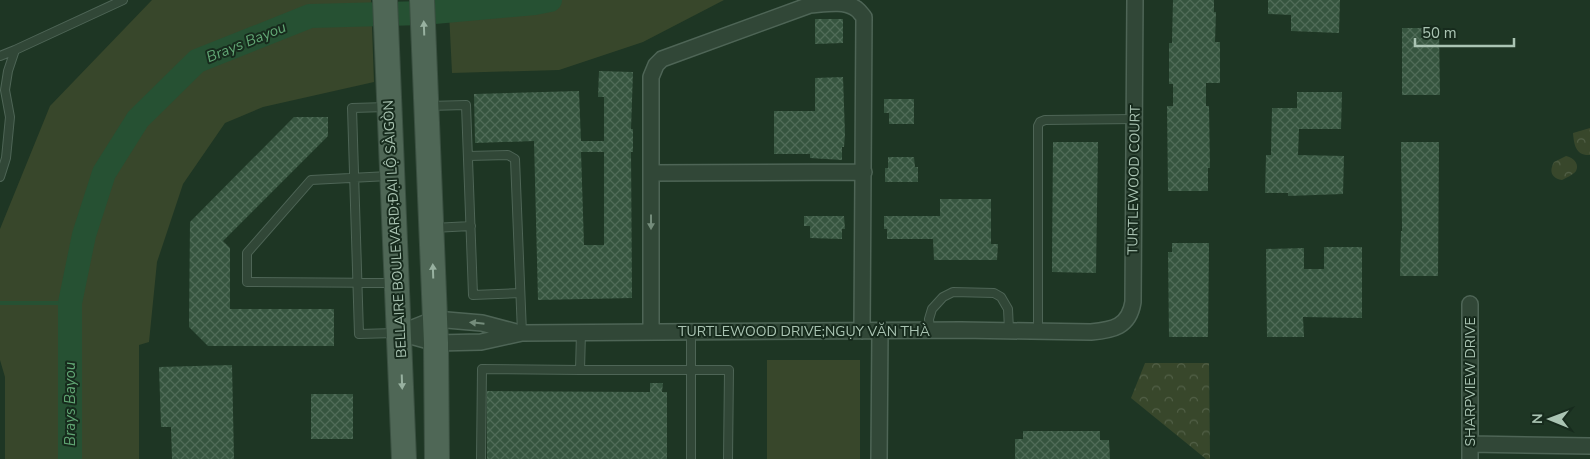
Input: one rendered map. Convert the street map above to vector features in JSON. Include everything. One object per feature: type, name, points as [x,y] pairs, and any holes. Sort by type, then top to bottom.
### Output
[{"type":"main road","name":"BELLAIRE BOULEVARD;ĐẠI LỘ SÀIGÒN","points":[[385,0],[404,459]]},
{"type":"main road","points":[[422,0],[436,343],[437,459]]},
{"type":"main road","points":[[390,106],[427,106]]},
{"type":"street","name":"TURTLEWOOD COURT","points":[[1091,332],[1107,331],[1118,327],[1126,321],[1132,310],[1135,0]]},
{"type":"street","points":[[651,332],[651,77],[656,65],[662,59],[810,5],[836,4],[856,8],[864,17],[862,331]]},
{"type":"street","points":[[651,173],[864,172]]},
{"type":"street","name":"SHARPVIEW DRIVE","points":[[1470,304],[1470,452]]},
{"type":"street","name":"TURTLEWOOD DRIVE;NGỤY VĂN THÀ","points":[[400,333],[435,320],[482,323],[519,333]]},
{"type":"street","name":"TURTLEWOOD DRIVE;NGỤY VĂN THÀ","points":[[400,333],[436,343],[481,342],[519,333],[930,330],[1091,332]]},
{"type":"street","points":[[879,459],[880,331]]},
{"type":"street","points":[[1470,452],[1590,446]]},
{"type":"lane","points":[[0,56],[123,0]]},
{"type":"lane","points":[[0,177],[6,158],[10,117],[5,90],[8,71],[15,50]]},
{"type":"lane","points":[[427,106],[466,105],[473,295],[520,293]]},
{"type":"lane","points":[[390,106],[352,108],[359,334],[400,333]]},
{"type":"lane","points":[[1038,331],[1038,126],[1040,122],[1045,120],[1135,118]]},
{"type":"lane","points":[[468,156],[508,155],[515,159],[520,293],[519,333]]},
{"type":"lane","points":[[393,176],[311,180],[247,253],[247,282],[398,283]]},
{"type":"lane","points":[[432,228],[471,226]]},
{"type":"lane","points":[[930,330],[929,319],[932,309],[943,297],[953,292],[994,293],[1001,297],[1008,309],[1009,330]]},
{"type":"lane","points":[[580,332],[580,370]]},
{"type":"lane","points":[[691,332],[692,459]]},
{"type":"lane","points":[[481,459],[482,369],[729,370],[728,459]]},
{"type":"green space","points":[[152,0],[371,0],[374,82],[263,107],[225,123],[183,184],[157,262],[149,342],[139,345],[139,459],[5,459],[5,377],[0,360],[0,229],[50,106]]},
{"type":"green space","points":[[555,0],[724,0],[643,42],[559,70],[452,73],[449,12],[480,13]]},
{"type":"green space","points":[[1590,128],[1590,155],[1585,155],[1577,149],[1573,133]]},
{"type":"green space","points":[[1566,156],[1575,161],[1577,165],[1576,171],[1562,180],[1555,178],[1552,174],[1554,162]]},
{"type":"green space","points":[[767,360],[860,360],[860,459],[767,459]]},
{"type":"green space","points":[[1145,363],[1209,363],[1210,459],[1206,459],[1131,398]]},
{"type":"building","points":[[1173,0],[1214,0],[1214,12],[1216,12],[1215,42],[1220,42],[1220,83],[1206,83],[1206,106],[1209,106],[1210,168],[1208,168],[1208,191],[1168,191],[1167,106],[1173,106],[1173,84],[1169,84],[1169,43],[1172,43]]},
{"type":"building","points":[[1268,0],[1340,0],[1339,33],[1291,31],[1291,15],[1268,14]]},
{"type":"building","points":[[815,19],[843,19],[843,43],[815,44]]},
{"type":"building","points":[[1402,28],[1439,28],[1440,95],[1402,95]]},
{"type":"building","points":[[599,71],[633,72],[631,129],[633,129],[633,152],[631,152],[632,298],[538,300],[534,141],[475,143],[474,94],[579,91],[581,141],[604,141],[604,97],[598,97]],"holes":[[[581,152],[604,152],[604,245],[584,245]]]},
{"type":"building","points":[[843,77],[845,134],[842,160],[810,158],[810,154],[774,154],[774,111],[815,111],[815,78]]},
{"type":"building","points":[[1297,92],[1342,92],[1341,129],[1299,129],[1298,155],[1344,156],[1343,194],[1288,196],[1288,193],[1265,193],[1266,155],[1271,155],[1272,108],[1297,108]]},
{"type":"building","points":[[884,99],[914,99],[914,124],[889,124],[889,113],[884,113]]},
{"type":"building","points":[[294,117],[328,117],[328,136],[223,241],[230,248],[230,309],[334,309],[334,346],[208,346],[189,327],[190,222]]},
{"type":"building","points":[[1053,142],[1098,142],[1096,273],[1052,272]]},
{"type":"building","points":[[1401,142],[1439,142],[1438,276],[1400,276],[1402,231]]},
{"type":"building","points":[[888,157],[914,157],[915,167],[918,167],[918,182],[885,182],[885,168],[888,168]]},
{"type":"building","points":[[940,199],[991,199],[991,244],[998,244],[997,260],[934,260],[933,239],[887,239],[887,229],[884,229],[884,216],[940,216]]},
{"type":"building","points":[[804,216],[844,216],[845,229],[842,229],[842,239],[810,238],[810,226],[804,226]]},
{"type":"building","points":[[1172,243],[1209,243],[1208,337],[1169,337],[1168,252],[1172,252]]},
{"type":"building","points":[[1324,247],[1362,247],[1362,318],[1303,317],[1304,337],[1267,337],[1266,249],[1304,248],[1304,269],[1324,269]]},
{"type":"building","points":[[232,365],[234,459],[172,459],[171,427],[161,427],[159,367]]},
{"type":"building","points":[[650,383],[663,383],[662,392],[667,392],[667,459],[487,459],[487,391],[650,392]]},
{"type":"building","points":[[311,394],[353,394],[353,439],[311,439]]},
{"type":"building","points":[[1023,431],[1100,431],[1100,440],[1109,440],[1110,459],[1015,459],[1015,439],[1023,439]]},
{"type":"waterway","name":"Brays Bayou","points":[[70,459],[70,303],[84,235],[104,173],[138,119],[197,61],[310,16],[423,13],[550,0]]},
{"type":"waterway","points":[[0,303],[70,303]]}]
